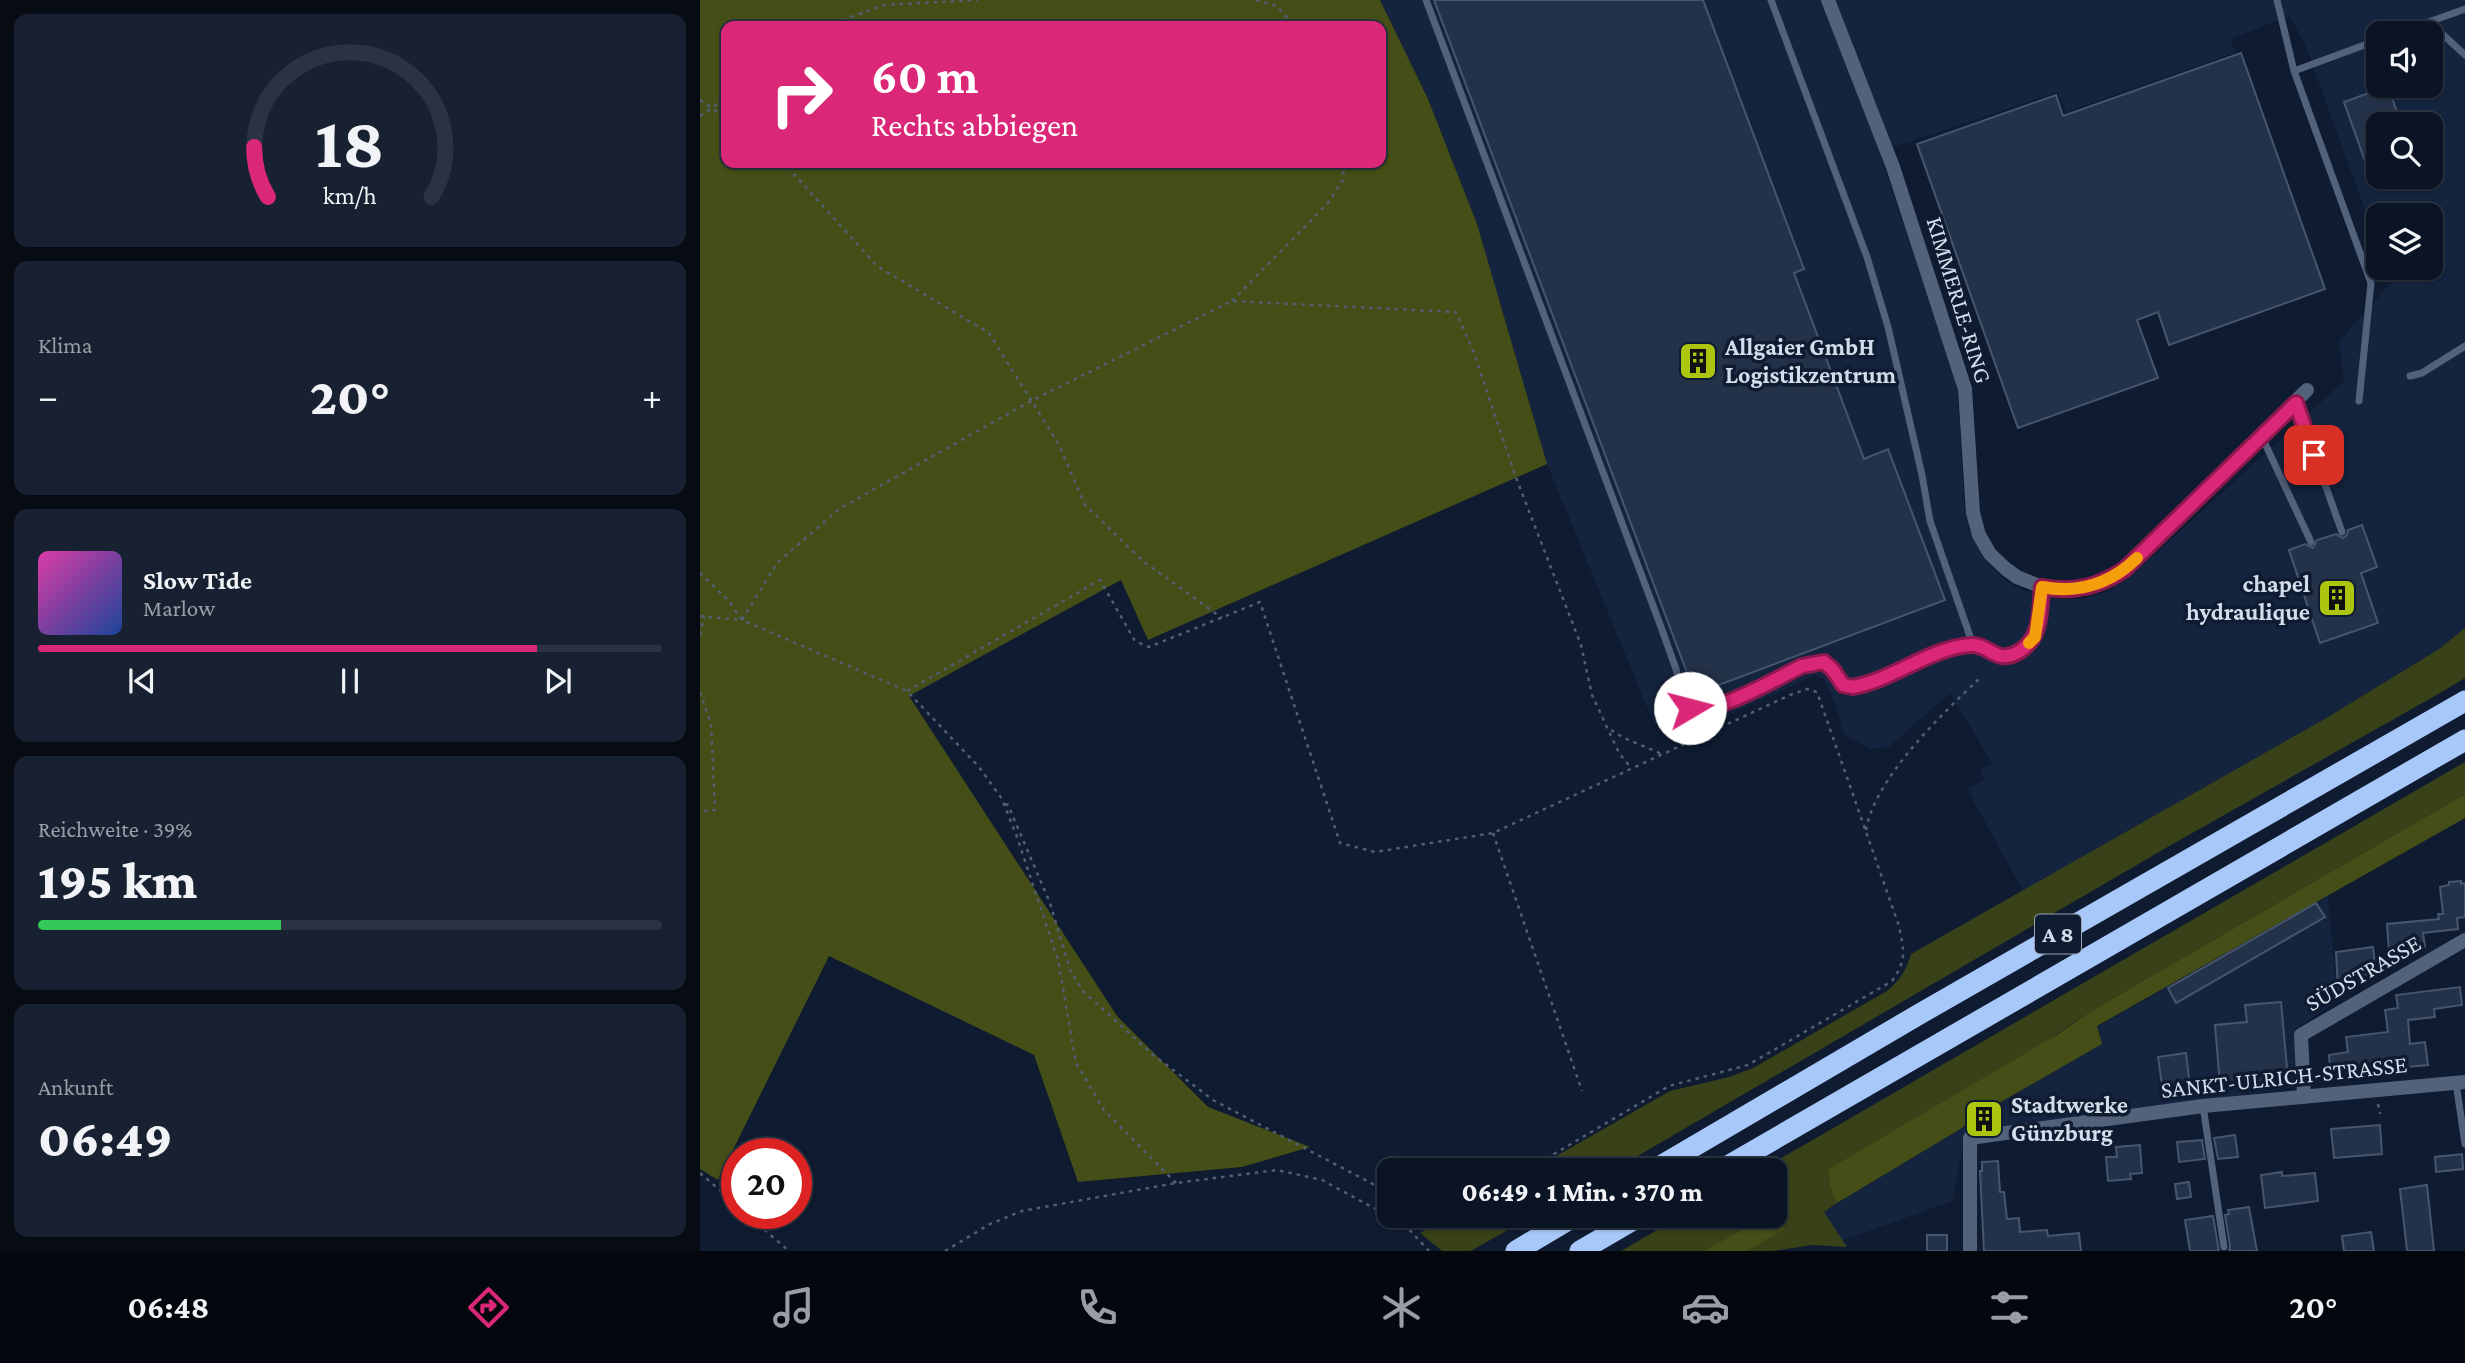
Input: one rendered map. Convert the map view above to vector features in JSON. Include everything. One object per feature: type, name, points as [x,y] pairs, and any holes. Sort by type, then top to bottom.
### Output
[{"type":"highway","name":"A 8","points":[[1674,1158],[2465,701]]},
{"type":"highway","name":"A 8","points":[[1742,1158],[2465,740]]},
{"type":"highway","points":[[1516,1251],[1555,1228]]},
{"type":"highway","points":[[1580,1251],[1619,1228]]},
{"type":"street","name":"KIMMERLE-RING","points":[[1828,0],[1894,167],[1965,389],[1975,524],[1984,545],[1998,562],[2017,577],[2055,590],[2081,589],[2115,576],[2262,437],[2307,390]]},
{"type":"street","name":"SÜDSTRASSE","points":[[2304,1097],[2301,1035],[2465,940]]},
{"type":"street","name":"SANKT-ULRICH-STRASSE","points":[[1970,1251],[1970,1138],[2203,1105],[2461,1083]]},
{"type":"lane","points":[[1426,0],[1661,627],[1676,669],[1682,698],[1690,708],[1700,711],[1716,707],[1802,666],[1824,662],[1843,685],[1853,687],[1948,650],[1973,645],[2002,657],[2022,650],[2035,637],[2042,587]]},
{"type":"lane","points":[[1771,0],[1867,257],[1888,327],[1930,521],[1973,645]]},
{"type":"lane","points":[[2277,0],[2294,71],[2371,283],[2359,401]]},
{"type":"lane","points":[[2431,21],[2465,9]]},
{"type":"lane","points":[[2443,35],[2465,55]]},
{"type":"lane","points":[[2294,71],[2366,44]]},
{"type":"lane","points":[[2410,376],[2423,373],[2465,346]]},
{"type":"lane","points":[[2296,403],[2342,532]]},
{"type":"lane","points":[[2262,437],[2311,542]]},
{"type":"lane","points":[[2461,1083],[2465,1144]]},
{"type":"lane","points":[[2203,1105],[2224,1247]]},
{"type":"path","points":[[841,21],[884,5],[978,0]]},
{"type":"path","points":[[1256,0],[1277,6],[1290,21]]},
{"type":"path","points":[[700,116],[714,107],[721,96]]},
{"type":"path","points":[[700,100],[721,113]]},
{"type":"path","points":[[785,168],[877,266],[989,333],[1058,443],[1085,505],[1144,562],[1222,618]]},
{"type":"path","points":[[742,620],[777,563],[839,509],[1031,401],[1232,302],[1328,203],[1343,180],[1344,168]]},
{"type":"path","points":[[1232,302],[1456,312],[1474,353],[1515,475],[1581,645],[1592,695],[1619,753],[1631,768]]},
{"type":"path","points":[[700,573],[729,601],[742,620]]},
{"type":"path","points":[[907,691],[1100,580],[1135,641],[1149,647],[1261,602],[1340,843],[1376,852],[1493,833],[1790,695],[1807,689],[1817,692],[1899,926],[1904,954],[1901,968],[1892,981],[1748,1065],[1669,1086],[1547,1158]]},
{"type":"path","points":[[700,635],[702,616],[742,620],[907,691],[979,767],[1004,804],[1058,960],[1076,1063],[1104,1110],[1176,1183]]},
{"type":"path","points":[[1865,833],[1875,800],[1924,733],[1979,679]]},
{"type":"path","points":[[700,692],[711,724],[715,810],[700,810]]},
{"type":"path","points":[[1609,729],[1662,754]]},
{"type":"path","points":[[1004,804],[1008,805],[1050,903],[1070,970],[1083,991],[1152,1054],[1213,1100],[1377,1186]]},
{"type":"path","points":[[1493,833],[1582,1091]]},
{"type":"path","points":[[945,1251],[990,1224],[1022,1211],[1176,1183],[1277,1170],[1322,1180],[1377,1210]]},
{"type":"path","points":[[700,1173],[721,1191]]},
{"type":"path","points":[[1408,1228],[1429,1251]]},
{"type":"path","points":[[764,1229],[789,1251]]},
{"type":"shaded area","points":[[1380,0],[2465,0],[2465,628],[2439,649],[2328,717],[2023,891],[1967,789],[1985,779],[1980,770],[1992,763],[1950,693],[1889,747],[1871,749],[1845,735],[1824,679],[1815,675],[1699,729],[1682,731],[1654,724],[1547,464],[1477,224],[1428,99]],"holes":[[[2290,16],[2306,47],[2366,213],[2366,203],[2443,203],[2443,280],[2390,280],[2391,283],[2339,341],[2344,381],[2130,577],[2106,592],[2081,599],[2045,598],[2020,589],[1986,562],[1968,528],[1957,383],[1879,152],[2058,92],[2066,112],[2235,53],[2231,39]]]},
{"type":"shaded area","points":[[2328,896],[2338,1001],[2294,1030],[2298,1087],[1965,1133],[1953,1201],[1841,1241],[1823,1212],[1962,1128],[1973,1118],[2102,1044],[2097,1027]]},
{"type":"green space","points":[[700,0],[1380,0],[1428,99],[1477,224],[1547,464],[1148,640],[1121,580],[909,696],[1117,1016],[1208,1107],[1310,1147],[1242,1167],[1078,1182],[1034,1055],[829,956],[739,1138],[721,1138],[721,1174],[718,1180],[700,1169]]},
{"type":"green space","points":[[2465,628],[2465,678],[2171,845],[1634,1158],[1553,1158],[1670,1091],[1729,1077],[1753,1068],[1887,991],[1902,975],[1911,954],[2328,717],[2439,649]]},
{"type":"green space","points":[[2465,762],[2465,794],[2091,1011],[1830,1188],[1837,1203],[1824,1212],[1847,1247],[1812,1245],[1774,1251],[1621,1251],[1660,1228],[1787,1228],[1787,1158],[1781,1158]]},
{"type":"green space","points":[[2465,794],[2465,818],[2097,1026],[2102,1044],[1973,1118],[1962,1128],[1837,1203],[1830,1188],[1829,1169],[2058,1034],[2091,1011]]},
{"type":"green space","points":[[1429,1228],[1511,1228],[1471,1251],[1442,1251],[1420,1233]]},
{"type":"green space","points":[[1745,1228],[1785,1229],[1747,1251],[1704,1251]]},
{"type":"building","name":"Allgaier GmbH Logistikzentrum","points":[[1434,0],[1703,0],[1804,269],[1794,273],[1864,459],[1888,449],[1945,600],[1695,694]]},
{"type":"building","points":[[2241,53],[2325,289],[2169,345],[2158,312],[2137,320],[2158,378],[2018,428],[1917,144],[2056,95],[2063,116]]},
{"type":"building","points":[[2366,94],[2366,98],[2392,98],[2397,112],[2366,112],[2366,164],[2344,102]]},
{"type":"building","name":"chapel hydraulique","points":[[2362,525],[2377,567],[2361,573],[2378,623],[2320,643],[2289,550],[2305,544],[2313,548],[2317,540],[2336,534],[2343,538],[2348,530]]},
{"type":"building","points":[[2461,881],[2461,884],[2465,883],[2465,917],[2457,918],[2458,929],[2423,933],[2425,947],[2389,951],[2387,924],[2439,919],[2438,914],[2443,914],[2440,887],[2449,885],[2449,882]]},
{"type":"building","points":[[2316,903],[2325,917],[2176,1003],[2168,988]]},
{"type":"building","points":[[2373,947],[2376,974],[2353,976],[2354,987],[2338,989],[2336,952]]},
{"type":"building","points":[[2460,987],[2462,1005],[2434,1009],[2435,1017],[2408,1020],[2410,1044],[2425,1042],[2428,1065],[2350,1072],[2350,1067],[2330,1069],[2329,1055],[2348,1052],[2346,1037],[2388,1032],[2385,1010],[2398,1008],[2396,995]]},
{"type":"building","points":[[2281,1002],[2288,1079],[2220,1085],[2215,1025],[2247,1022],[2245,1005]]},
{"type":"building","points":[[2186,1053],[2190,1087],[2163,1091],[2158,1057]]},
{"type":"building","points":[[2380,1125],[2382,1154],[2334,1158],[2331,1129]]},
{"type":"building","points":[[2235,1135],[2238,1157],[2218,1159],[2214,1138]]},
{"type":"building","points":[[2202,1140],[2205,1159],[2179,1162],[2177,1142]]},
{"type":"building","points":[[2140,1145],[2142,1173],[2130,1174],[2131,1179],[2108,1181],[2106,1157],[2117,1157],[2116,1147]]},
{"type":"building","points":[[2462,1154],[2463,1169],[2436,1172],[2435,1157]]},
{"type":"building","points":[[1998,1161],[2000,1192],[2004,1192],[2007,1219],[2019,1218],[2020,1232],[2047,1230],[2048,1236],[2079,1233],[2081,1251],[1984,1251],[1980,1171],[1982,1162]]},
{"type":"building","points":[[2282,1172],[2282,1176],[2315,1173],[2318,1201],[2265,1208],[2261,1175]]},
{"type":"building","points":[[2189,1182],[2191,1197],[2177,1199],[2175,1184]]},
{"type":"building","points":[[2427,1185],[2434,1251],[2407,1251],[2400,1189]]},
{"type":"building","points":[[2249,1207],[2257,1251],[2229,1251],[2225,1215],[2229,1214],[2228,1210]]},
{"type":"building","points":[[2213,1216],[2219,1251],[2190,1251],[2185,1220]]},
{"type":"building","points":[[2371,1232],[2374,1251],[2344,1251],[2342,1236]]},
{"type":"building","points":[[1927,1235],[1947,1235],[1947,1251],[1927,1251]]},
{"type":"slow traffic","points":[[2029,643],[2035,637],[2042,587],[2069,590],[2093,586],[2115,576],[2137,558]]},
{"type":"place","name":"Allgaier GmbH Logistikzentrum","points":[[1698,361]]},
{"type":"place","name":"chapel hydraulique","points":[[2337,598]]},
{"type":"place","name":"Stadtwerke Günzburg","points":[[1984,1119]]},
{"type":"route","points":[[1690,708],[1700,711],[1716,707],[1802,666],[1816,663],[1824,662],[1843,685],[1853,687],[1948,650],[1973,645],[2002,657],[2010,656],[2022,650],[2035,637],[2042,587],[2055,590],[2081,589],[2104,582],[2125,569],[2296,403],[2314,455]]}]
